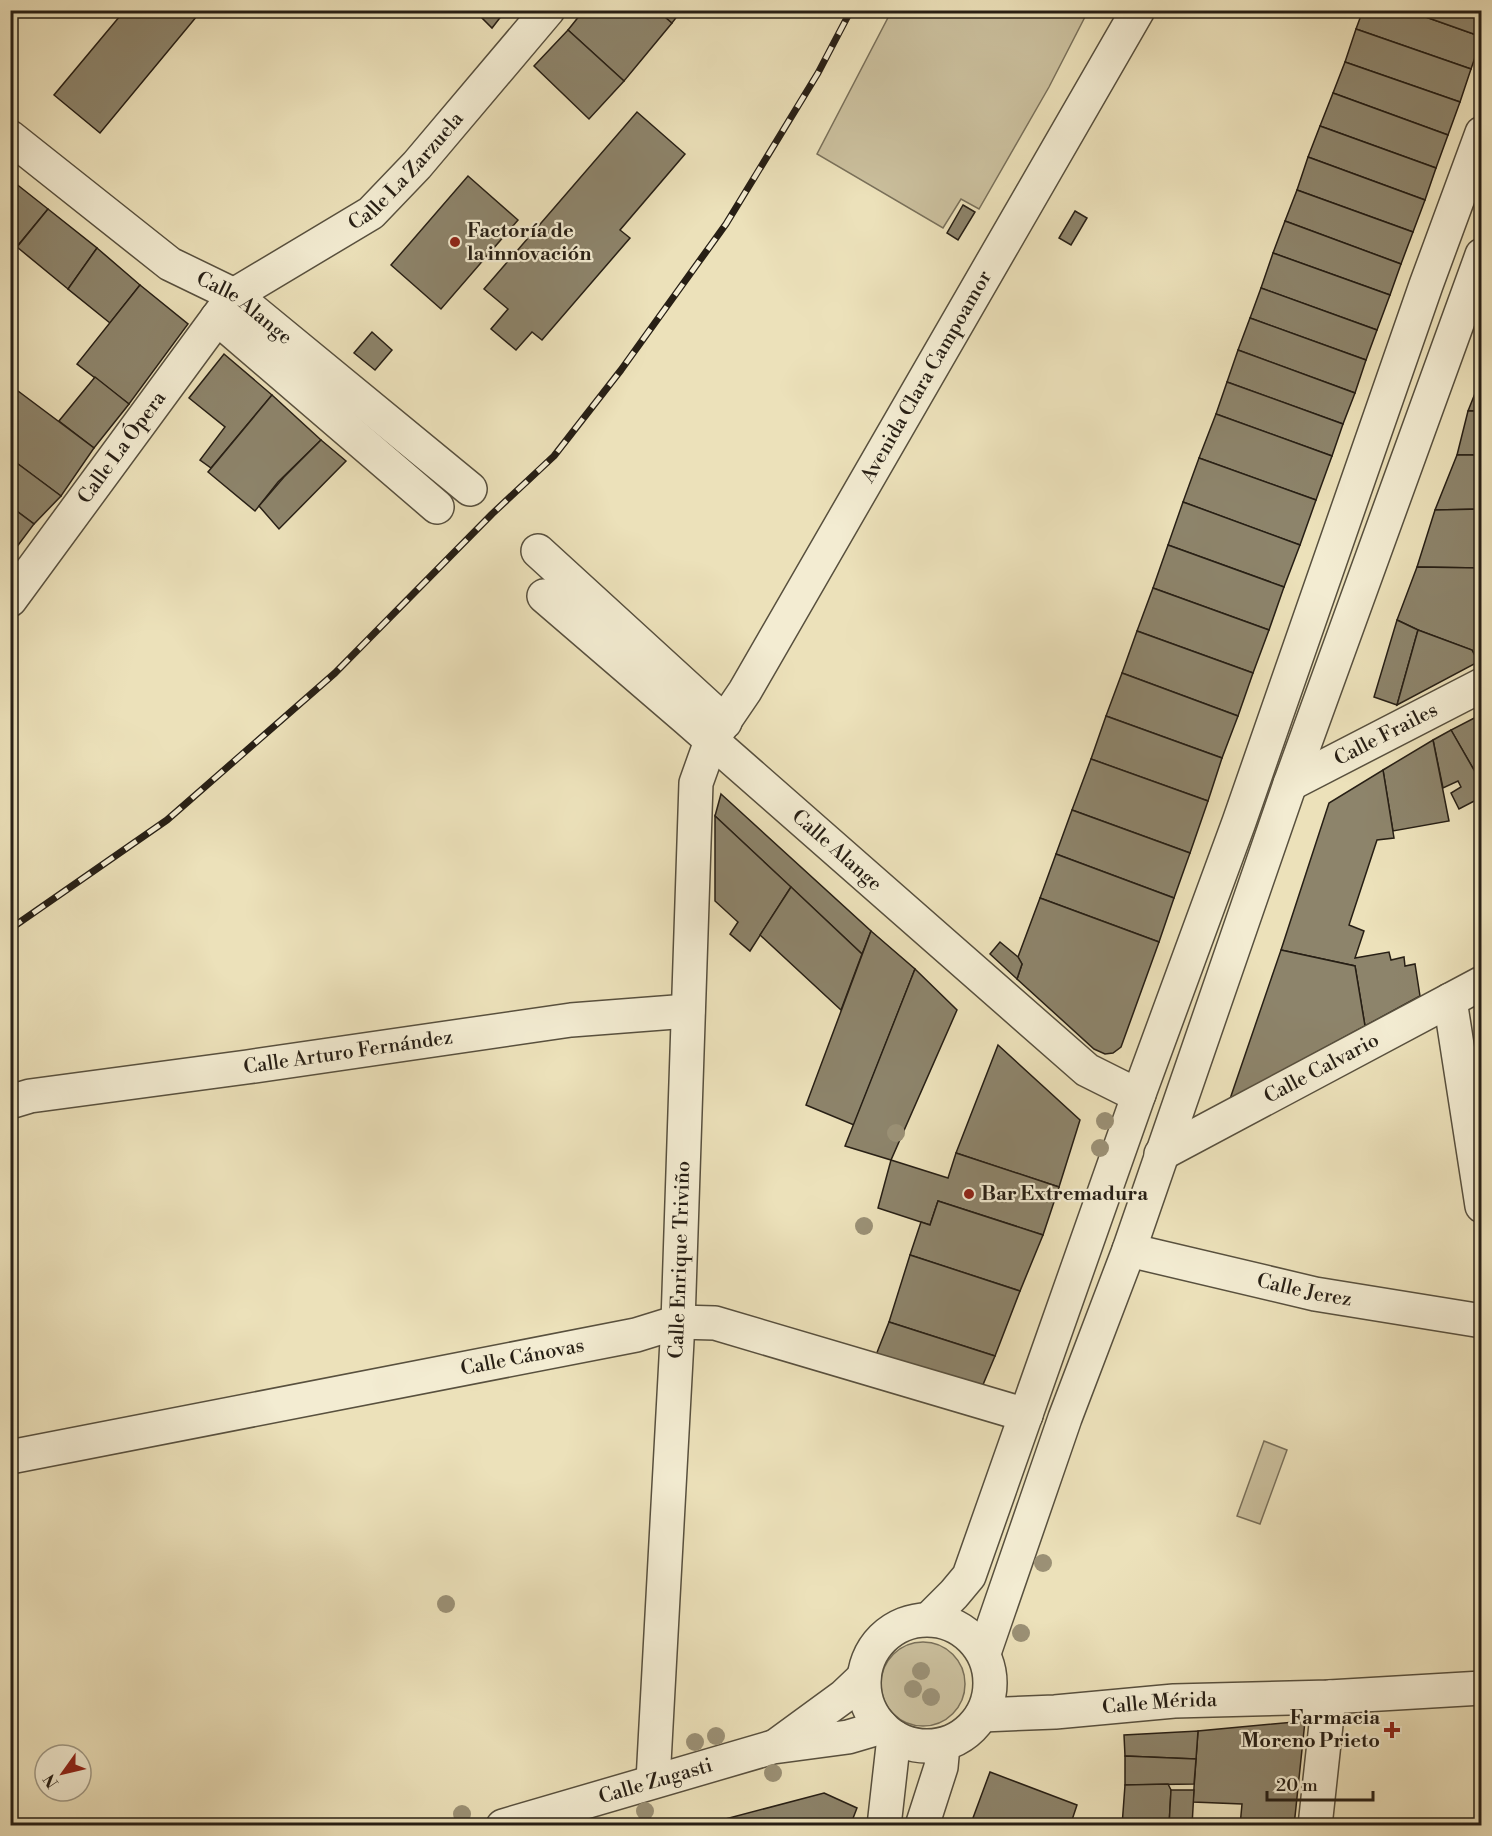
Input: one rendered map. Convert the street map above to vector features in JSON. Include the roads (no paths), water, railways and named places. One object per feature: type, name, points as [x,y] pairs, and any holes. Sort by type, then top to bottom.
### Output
[{"type":"street","name":"Calle La Zarzuela","points":[[225,306],[372,213],[417,165],[548,10]]},
{"type":"street","name":"Avenida Clara Campoamor","points":[[718,731],[745,691],[805,588],[1138,10]]},
{"type":"street","points":[[929,1618],[969,1576],[1139,1094],[1239,822],[1426,285],[1482,133]]},
{"type":"street","name":"Calle Alange","points":[[10,137],[170,264],[470,489]]},
{"type":"street","points":[[984,1653],[1065,1418],[1130,1250],[1161,1154],[1290,784],[1482,255]]},
{"type":"street","name":"Calle Alange","points":[[225,306],[436,507]]},
{"type":"street","name":"Calle La Ópera","points":[[10,600],[225,306]]},
{"type":"street","name":"Calle Alange","points":[[537,551],[718,731],[1087,1070],[1139,1094]]},
{"type":"street","name":"Calle Alange","points":[[544,596],[718,731]]},
{"type":"street","name":"Calle Frailes","points":[[1290,784],[1482,685]]},
{"type":"street","name":"Calle Enrique Triviño","points":[[654,1781],[678,1322],[696,783],[718,731]]},
{"type":"street","name":"Calle Calvario","points":[[1161,1154],[1482,983]]},
{"type":"street","points":[[1450,1000],[1482,1206]]},
{"type":"street","name":"Calle Arturo Fernández","points":[[10,1101],[30,1096],[571,1020],[688,1011]]},
{"type":"street","name":"Calle Jerez","points":[[1130,1250],[1315,1294],[1482,1321]]},
{"type":"street","name":"Calle Cánovas","points":[[10,1457],[636,1335],[678,1322],[715,1323],[1026,1415]]},
{"type":"street","points":[[929,1618],[951,1623],[970,1636],[984,1653],[991,1673],[990,1695],[982,1715],[972,1728],[958,1738],[943,1744],[926,1746],[910,1744],[888,1732],[871,1713],[865,1695],[864,1677],[869,1658],[878,1642],[892,1629],[910,1621],[929,1618]]},
{"type":"street","name":"Calle Zugasti","points":[[773,1747],[844,1696],[864,1677]]},
{"type":"street","name":"Calle Mérida","points":[[982,1715],[1055,1712],[1174,1701],[1329,1697],[1482,1688]]},
{"type":"street","points":[[1316,1826],[1329,1697]]},
{"type":"street","points":[[884,1826],[888,1732]]},
{"type":"street","name":"Calle Zugasti","points":[[503,1826],[773,1747],[888,1732]]},
{"type":"street","points":[[922,1826],[941,1767],[943,1744]]},
{"type":"railway","points":[[10,929],[167,820],[335,673],[492,514],[554,456],[621,370],[726,224],[818,73],[851,10]]},
{"type":"place","name":"Factoría de la innovación","points":[[455,242]]},
{"type":"place","name":"Bar Extremadura","points":[[969,1194]]},
{"type":"place","name":"Farmacia Moreno Prieto","points":[[1392,1730]]}]
